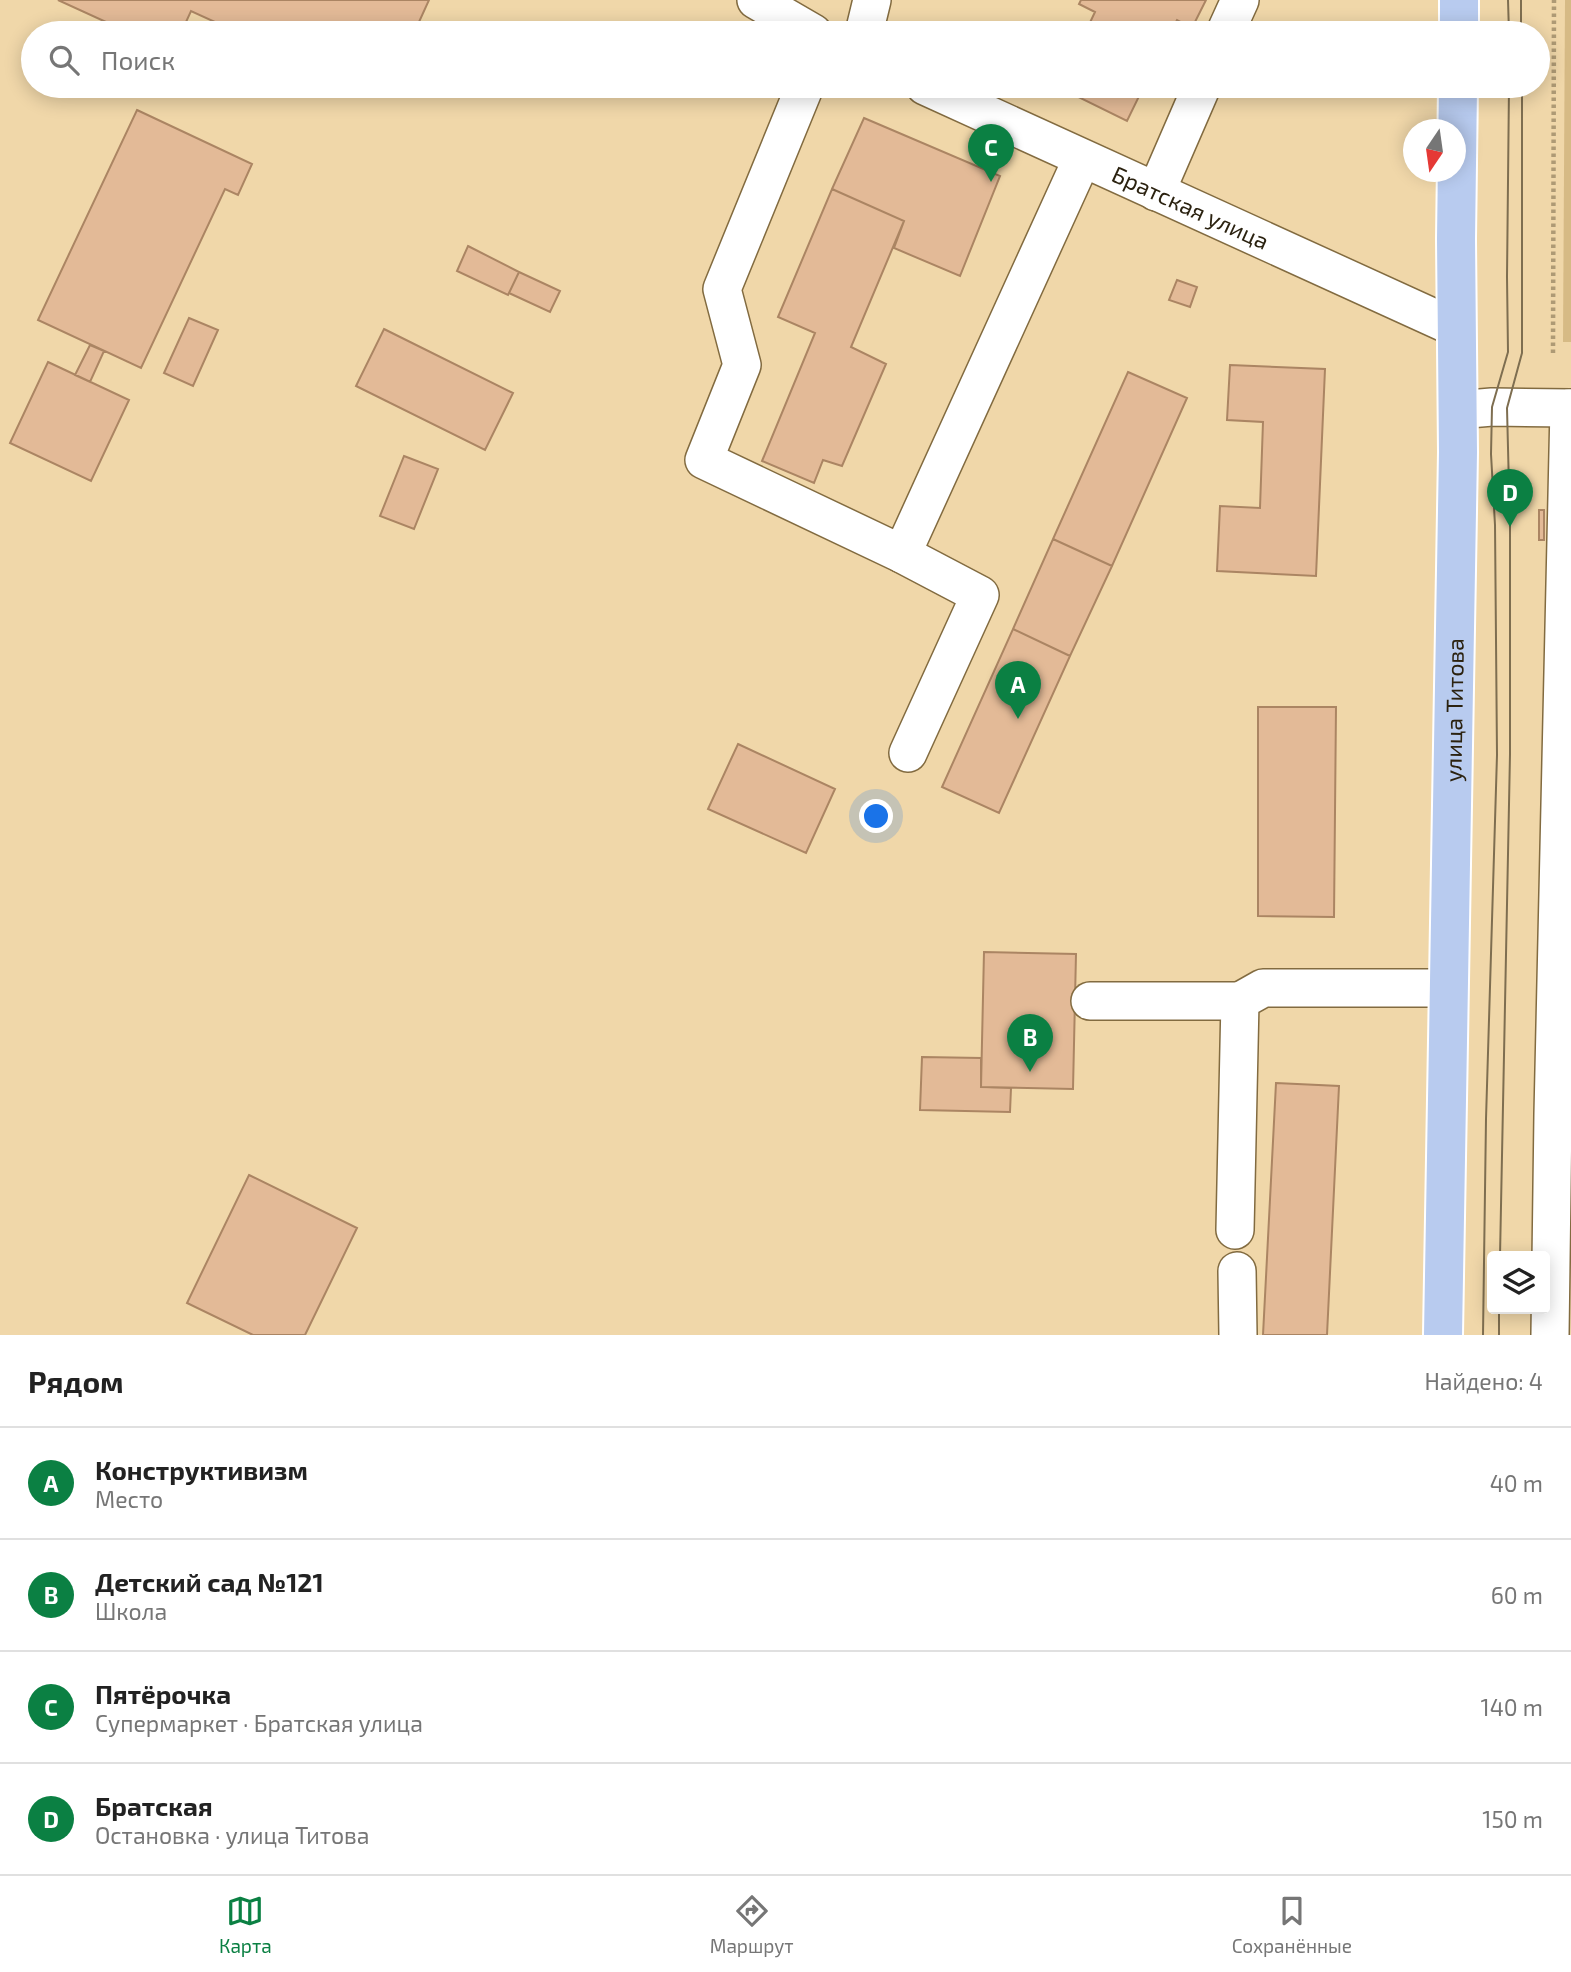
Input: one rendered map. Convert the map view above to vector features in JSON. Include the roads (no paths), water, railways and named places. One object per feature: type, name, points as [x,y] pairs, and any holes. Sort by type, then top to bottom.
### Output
[{"type":"main road","points":[[1459,0],[1459,21]]},
{"type":"main road","name":"улица Титова","points":[[1443,1335],[1458,452],[1458,98]]},
{"type":"street","points":[[867,21],[872,0]]},
{"type":"street","points":[[1231,21],[1240,0]]},
{"type":"street","points":[[763,4],[792,21]]},
{"type":"street","points":[[800,98],[722,289],[742,365],[704,460],[902,554],[981,595],[908,754]]},
{"type":"street","name":"Братская улица","points":[[951,98],[1456,328]]},
{"type":"street","points":[[1156,192],[1197,98]]},
{"type":"street","points":[[902,554],[1082,159]]},
{"type":"street","points":[[1457,410],[1492,407],[1570,408],[1550,1335]]},
{"type":"street","points":[[1090,1001],[1240,1001],[1263,988],[1449,988]]},
{"type":"street","points":[[1235,1230],[1240,1001]]},
{"type":"street","points":[[1237,1271],[1238,1335]]},
{"type":"tram line","points":[[1508,0],[1509,21]]},
{"type":"tram line","points":[[1521,0],[1521,21]]},
{"type":"tram line","points":[[1483,1335],[1486,1119],[1497,755],[1495,525],[1491,454],[1492,407],[1508,352],[1509,98]]},
{"type":"tram line","points":[[1500,1251],[1510,754],[1507,408],[1522,353],[1522,98]]},
{"type":"tram line","points":[[1499,1314],[1499,1335]]},
{"type":"place","name":"Пятёрочка","points":[[991,182]]},
{"type":"place","name":"Братская","points":[[1510,527]]},
{"type":"place","name":"Конструктивизм","points":[[1018,719]]},
{"type":"place","name":"Детский сад №121","points":[[1030,1072]]}]
